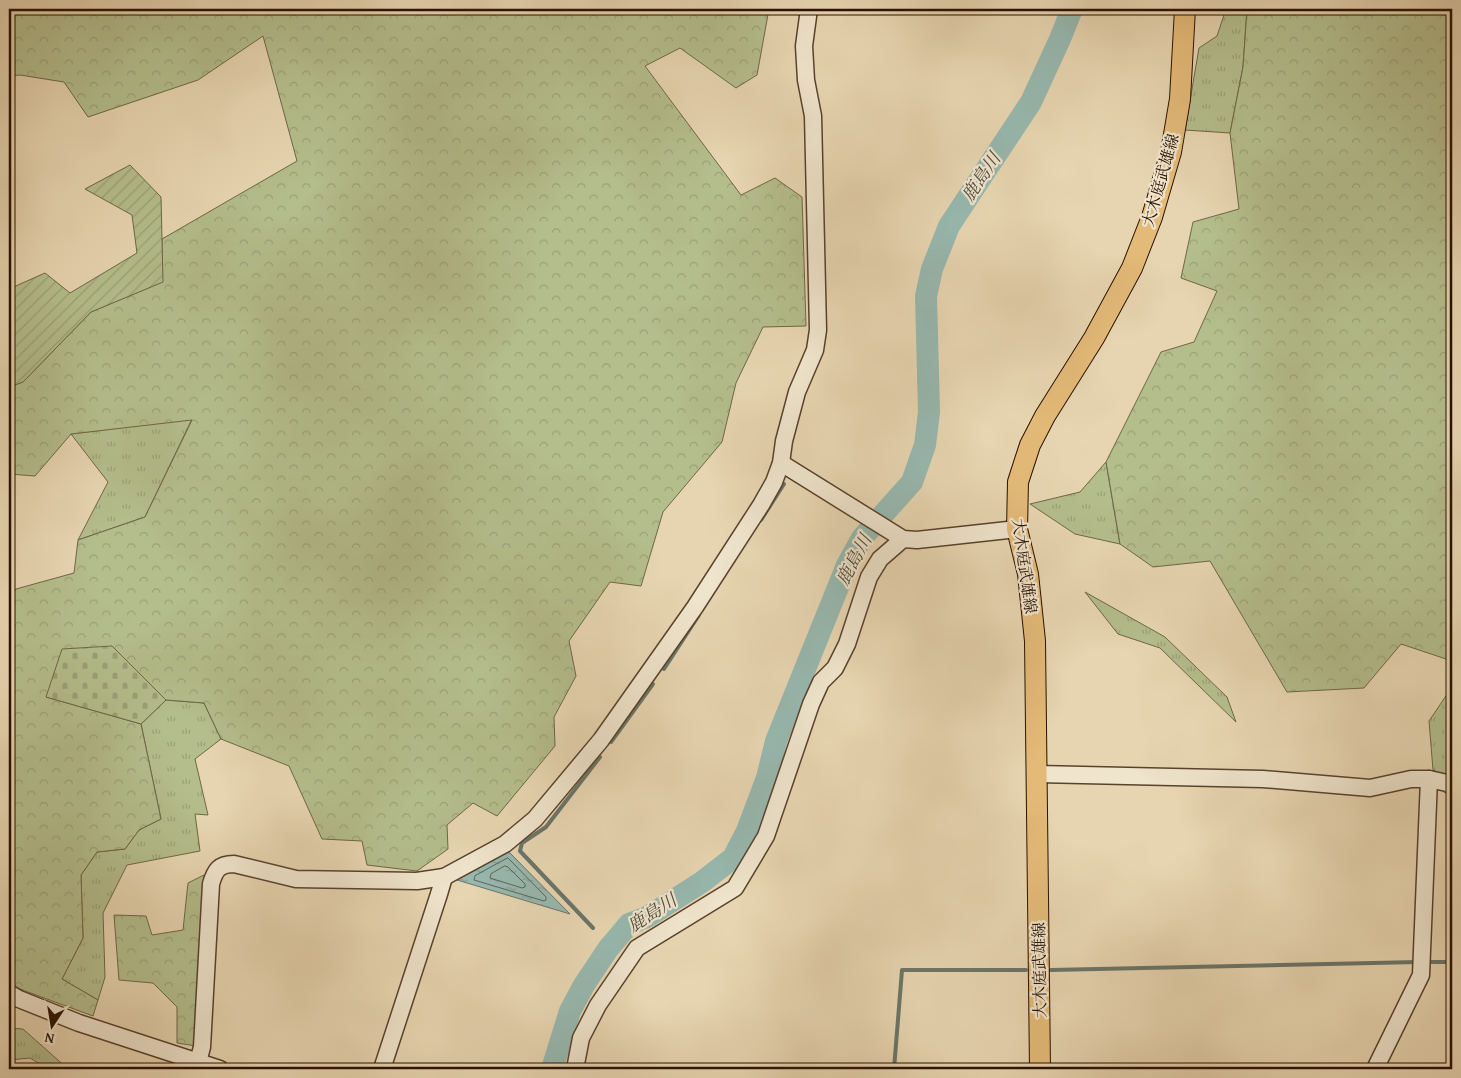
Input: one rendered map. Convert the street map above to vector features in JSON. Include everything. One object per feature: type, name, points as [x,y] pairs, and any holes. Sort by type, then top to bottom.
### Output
[{"type":"main road","name":"大木庭武雄線","points":[[1040,1069],[1035,641],[1028,574],[1017,529],[1018,482],[1030,444],[1045,416],[1094,338],[1127,277],[1152,217],[1171,152],[1180,99],[1185,9]]},
{"type":"street","points":[[198,1062],[202,1047],[211,884],[218,869],[225,864],[234,864],[296,879],[417,881],[444,877],[505,844],[535,819],[601,740],[695,607],[761,505],[774,482],[781,463],[784,441],[797,392],[814,350],[818,330],[813,116],[806,80],[804,46],[809,9]]},
{"type":"street","points":[[781,463],[900,538],[917,540],[1017,529]]},
{"type":"street","points":[[575,1069],[581,1038],[598,1005],[637,948],[735,888],[766,836],[811,704],[821,682],[835,668],[847,644],[869,577],[880,559],[900,538]]},
{"type":"street","points":[[1037,774],[1264,780],[1370,788],[1410,779],[1429,779],[1452,786]]},
{"type":"street","points":[[1375,1069],[1421,975],[1429,779]]},
{"type":"street","points":[[382,1069],[444,877]]},
{"type":"street","points":[[9,993],[19,999],[79,1023],[220,1069]]},
{"type":"green space","points":[[9,9],[769,9],[757,75],[736,88],[680,48],[645,66],[741,195],[775,178],[802,197],[806,326],[763,327],[736,383],[722,442],[663,512],[641,586],[610,582],[569,641],[576,676],[554,717],[555,746],[497,816],[473,803],[447,825],[448,849],[417,871],[367,865],[362,841],[322,839],[289,766],[221,739],[204,703],[166,700],[112,646],[46,697],[141,724],[161,819],[139,830],[125,849],[97,852],[81,875],[83,938],[62,979],[98,1000],[93,1016],[9,985],[9,600],[16,589],[74,573],[78,540],[145,517],[192,420],[71,434],[35,476],[9,474],[9,387],[23,382],[91,312],[162,282],[162,239],[297,161],[263,36],[198,80],[88,117],[64,82],[20,75],[9,76]]},
{"type":"green space","points":[[1226,9],[1247,9],[1243,67],[1230,133],[1185,130],[1199,48],[1217,36]]},
{"type":"green space","points":[[1247,9],[1452,9],[1452,661],[1401,644],[1364,688],[1287,692],[1210,561],[1153,567],[1120,544],[1106,462],[1161,352],[1194,342],[1217,291],[1181,278],[1193,222],[1239,209],[1230,133],[1243,67]]},
{"type":"green space","points":[[130,165],[161,197],[163,282],[91,312],[23,382],[9,387],[9,289],[45,273],[70,293],[137,253],[132,215],[85,189]]},
{"type":"green space","points":[[192,419],[145,517],[78,540],[108,482],[71,434]]},
{"type":"green space","points":[[1106,462],[1120,544],[1075,534],[1030,504],[1080,492]]},
{"type":"green space","points":[[1085,592],[1165,637],[1227,697],[1236,722],[1160,648],[1118,634]]},
{"type":"green space","points":[[112,646],[166,700],[141,724],[46,697],[62,649]]},
{"type":"green space","points":[[1452,687],[1452,778],[1433,770],[1429,721]]},
{"type":"green space","points":[[166,700],[204,703],[221,739],[195,759],[208,815],[195,814],[200,851],[127,865],[103,913],[105,977],[98,1000],[62,979],[83,938],[81,875],[97,852],[125,849],[139,830],[161,819],[141,724]]},
{"type":"green space","points":[[204,875],[196,1046],[177,1043],[177,1007],[153,983],[119,980],[114,915],[146,916],[152,935],[183,930],[188,883]]},
{"type":"green space","points":[[9,1028],[23,1029],[68,1069],[48,1069],[30,1058],[9,1060]]},
{"type":"water","points":[[509,852],[570,914],[457,880]]},
{"type":"waterway","name":"鹿島川","points":[[552,1069],[570,1011],[584,985],[608,949],[629,924],[647,917],[666,905],[702,882],[733,858],[747,831],[767,778],[776,741],[847,565],[862,538],[912,482],[925,445],[929,412],[926,296],[932,269],[949,226],[1031,102],[1072,9]]},
{"type":"waterway","points":[[761,520],[784,484]]},
{"type":"waterway","points":[[664,669],[699,615]]},
{"type":"waterway","points":[[611,742],[653,684]]},
{"type":"waterway","points":[[593,928],[520,851],[522,843],[546,827],[600,757]]},
{"type":"waterway","points":[[603,941],[608,949]]},
{"type":"waterway","points":[[1051,970],[1418,962]]},
{"type":"waterway","points":[[1425,962],[1452,962]]},
{"type":"waterway","points":[[894,1069],[902,970],[1026,970]]}]
